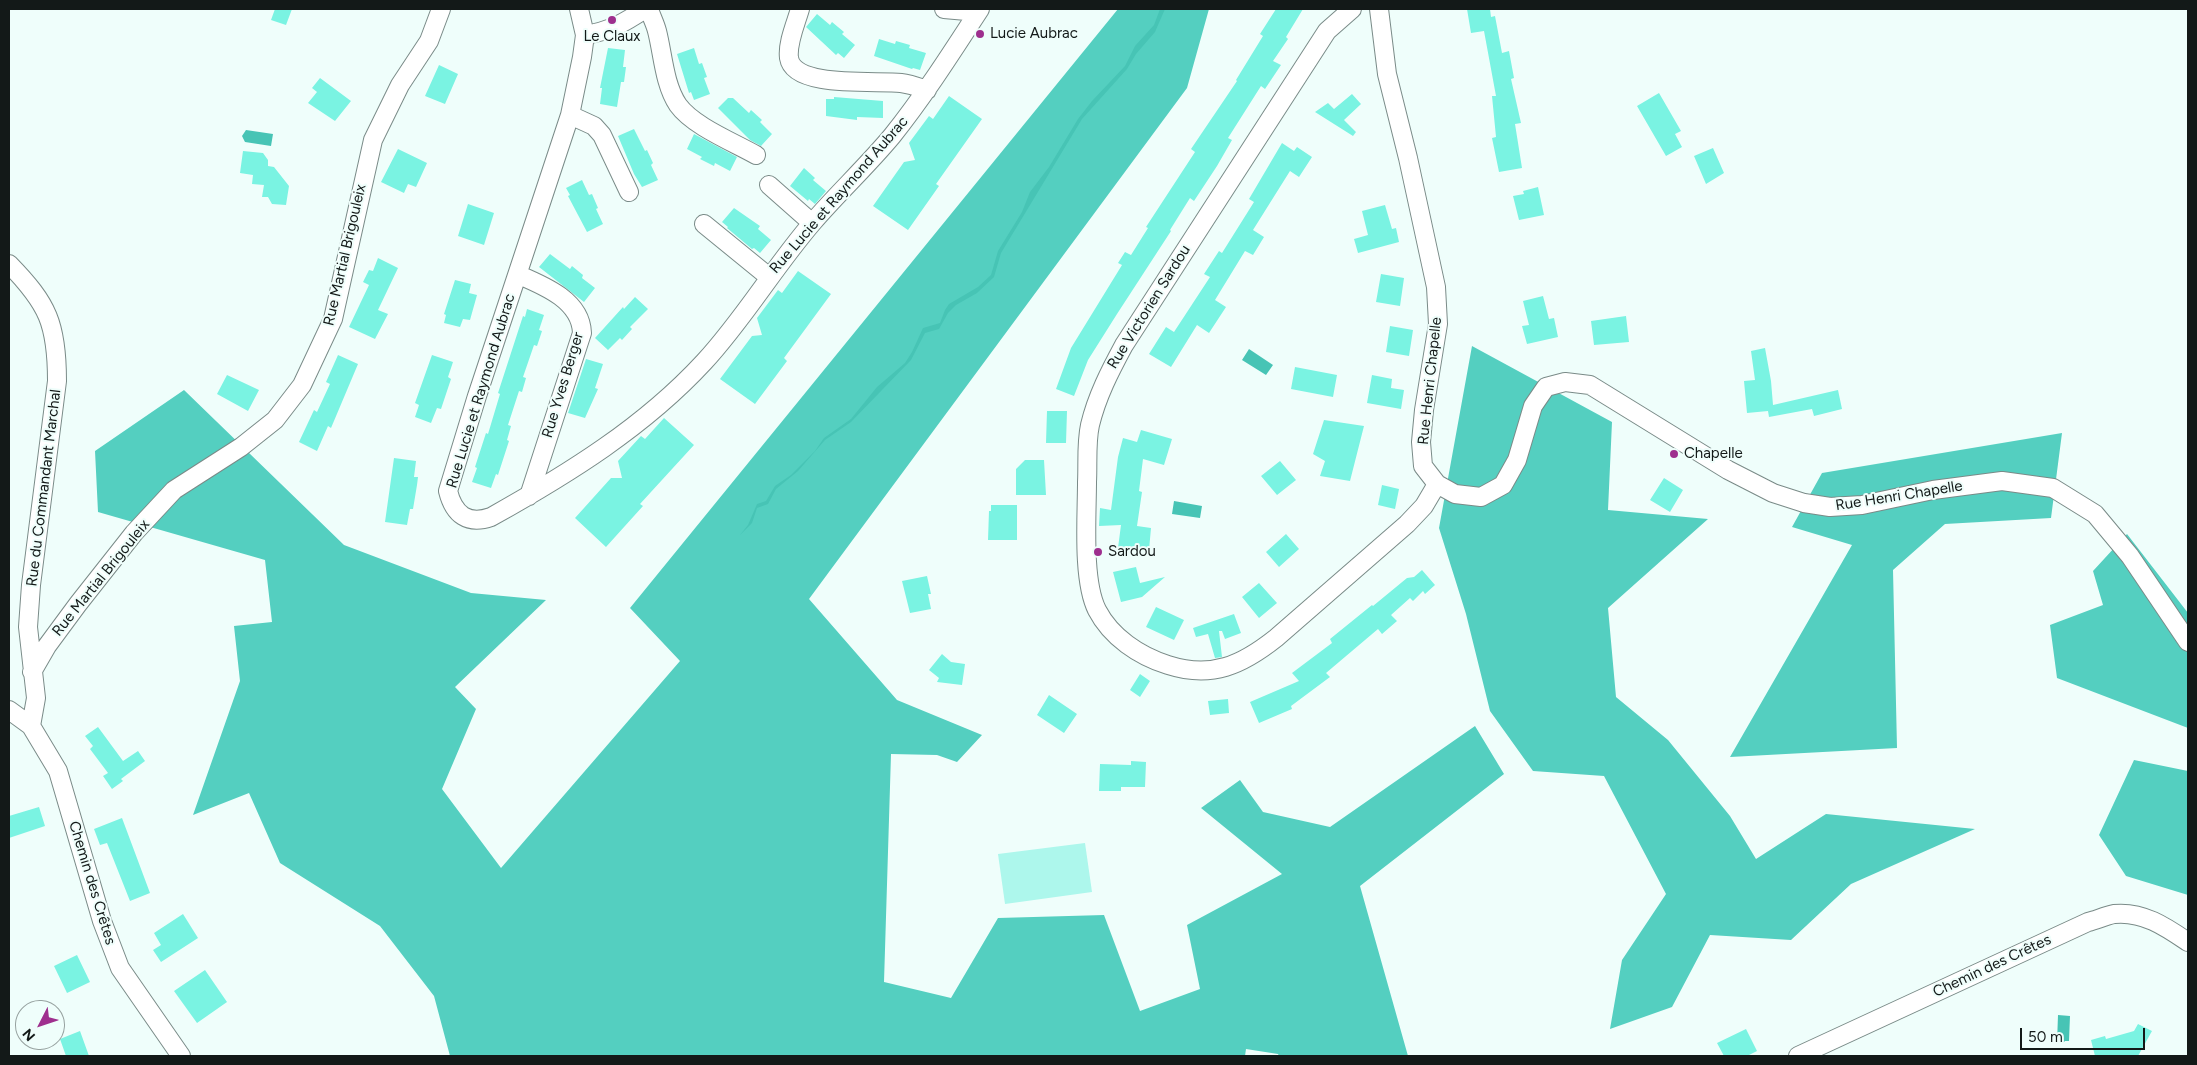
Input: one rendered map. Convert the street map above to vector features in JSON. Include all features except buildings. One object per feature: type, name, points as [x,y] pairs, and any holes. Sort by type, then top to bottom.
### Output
[{"type":"street","name":"Rue Martial Brigouleix","points":[[32,672],[47,646],[78,604],[134,533],[174,490],[241,447],[275,420],[302,385],[333,319],[372,140],[400,85],[429,41],[441,9]]},
{"type":"street","name":"Rue Lucie et Raymond Aubrac","points":[[579,9],[585,35],[570,115],[477,396],[448,491],[451,503],[457,511],[467,518],[478,521],[491,517],[567,474],[625,433],[666,399],[704,362],[745,312],[769,277],[812,223],[891,137],[927,90],[979,10]]},
{"type":"street","points":[[585,35],[607,31],[627,21],[644,9]]},
{"type":"street","points":[[648,9],[656,30],[670,90],[678,105],[703,126],[756,155]]},
{"type":"street","points":[[800,9],[789,59],[796,69],[815,79],[900,83],[927,90]]},
{"type":"street","points":[[944,9],[979,10]]},
{"type":"street","name":"Rue Victorien Sardou","points":[[1352,9],[1327,31],[1129,336],[1108,374],[1097,401],[1090,427],[1088,460],[1086,554],[1097,609],[1111,629],[1124,641],[1152,660],[1174,667],[1198,669],[1221,669],[1238,664],[1257,653],[1276,638],[1407,524],[1424,506],[1437,484]]},
{"type":"street","name":"Rue Henri Chapelle","points":[[1379,9],[1387,74],[1408,158],[1436,287],[1438,324],[1424,410],[1421,442],[1423,466],[1437,484],[1455,494],[1481,497],[1503,485],[1517,460],[1533,406],[1546,387],[1565,382],[1590,384],[1728,470],[1773,493],[1804,502],[1830,507],[1862,505],[1933,490],[2002,481],[2053,488],[2095,514],[2130,556],[2188,642]]},
{"type":"street","points":[[570,115],[594,126],[602,135],[629,192]]},
{"type":"street","points":[[769,185],[812,223]]},
{"type":"street","points":[[704,224],[769,277]]},
{"type":"street","name":"Rue du Commandant Marchal","points":[[9,264],[33,290],[49,317],[57,351],[58,381],[31,585],[28,627],[36,698],[30,726]]},
{"type":"street","name":"Rue Yves Berger","points":[[518,274],[541,284],[565,301],[577,312],[582,322],[582,333],[529,496]]},
{"type":"street","name":"Chemin des Crêtes","points":[[9,710],[30,726],[58,771],[102,921],[120,968],[181,1056]]},
{"type":"street","name":"Chemin des Crêtes","points":[[1798,1056],[2088,922],[2114,914],[2137,915],[2162,925],[2188,942]]},
{"type":"shaded area","points":[[1118,9],[1209,9],[1187,88],[809,599],[897,700],[982,735],[957,762],[937,755],[891,754],[884,982],[951,998],[998,918],[1104,915],[1140,1011],[1200,989],[1187,925],[1282,874],[1201,808],[1240,780],[1263,812],[1330,827],[1475,726],[1504,774],[1360,886],[1408,1056],[1279,1056],[1278,1054],[1246,1049],[1245,1056],[450,1056],[434,996],[380,926],[280,863],[249,793],[193,815],[240,681],[234,626],[272,622],[265,560],[98,512],[95,451],[184,390],[344,545],[471,593],[546,600],[455,687],[476,709],[442,789],[501,868],[680,661],[630,608]]},
{"type":"shaded area","points":[[1160,9],[1165,9],[1155,32],[1136,54],[1127,69],[1082,119],[1001,253],[994,277],[977,293],[956,305],[948,313],[939,329],[925,333],[911,360],[851,422],[825,440],[798,471],[776,489],[768,504],[757,508],[752,523],[740,535],[748,525],[757,504],[766,501],[775,486],[791,475],[815,451],[824,438],[851,419],[877,387],[905,363],[923,328],[940,323],[949,304],[978,287],[991,275],[998,251],[1022,212],[1030,192],[1049,167],[1078,119],[1125,66],[1135,46],[1154,25]]},
{"type":"shaded area","points":[[246,130],[273,134],[271,146],[245,142],[242,136]]},
{"type":"shaded area","points":[[1472,346],[1612,422],[1608,510],[1708,519],[1608,608],[1616,697],[1668,740],[1730,816],[1756,859],[1826,814],[1975,829],[1851,884],[1791,940],[1710,935],[1672,1007],[1610,1029],[1622,960],[1666,894],[1604,776],[1533,771],[1490,711],[1466,614],[1439,528]]},
{"type":"shaded area","points":[[1249,349],[1273,365],[1266,375],[1242,360]]},
{"type":"shaded area","points":[[2062,433],[2051,518],[1945,524],[1893,570],[1897,748],[1730,757],[1852,545],[1792,527],[1822,473]]},
{"type":"shaded area","points":[[1174,501],[1202,506],[1200,518],[1172,514]]},
{"type":"shaded area","points":[[2127,534],[2188,613],[2188,728],[2057,678],[2050,625],[2103,605],[2093,571]]},
{"type":"shaded area","points":[[2134,760],[2188,771],[2188,895],[2126,876],[2099,835]]},
{"type":"shaded area","points":[[1085,843],[1092,892],[1005,904],[998,854]]},
{"type":"shaded area","points":[[2058,1015],[2070,1016],[2069,1041],[2065,1041],[2062,1044],[2057,1043]]},
{"type":"place","name":"Le Claux","points":[[612,20]]},
{"type":"place","name":"Lucie Aubrac","points":[[980,34]]},
{"type":"place","name":"Chapelle","points":[[1674,454]]},
{"type":"place","name":"Sardou","points":[[1098,552]]}]
